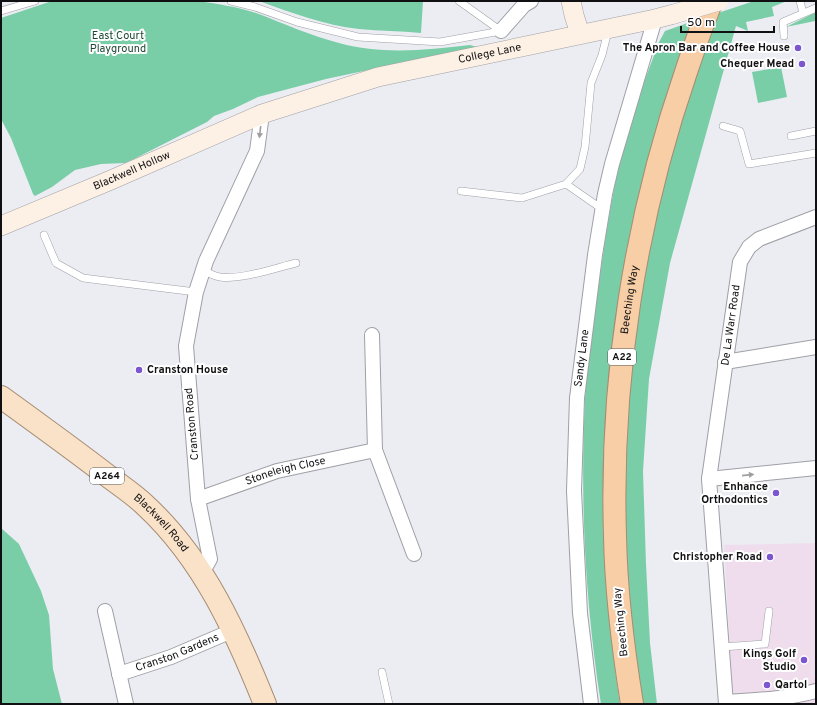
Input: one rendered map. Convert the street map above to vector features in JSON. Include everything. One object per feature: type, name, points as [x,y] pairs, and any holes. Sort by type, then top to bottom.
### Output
[{"type":"highway","name":"Beeching Way","points":[[632,704],[618,600],[614,536],[617,402],[629,304],[656,171],[676,101],[704,19],[712,1]]},
{"type":"main road","points":[[571,1],[580,34]]},
{"type":"main road","name":"College Lane","points":[[262,114],[378,77],[655,19],[719,1]]},
{"type":"main road","name":"Blackwell Hollow","points":[[1,226],[262,114]]},
{"type":"main road","name":"Blackwell Road","points":[[1,398],[80,454],[146,506],[168,528],[200,569]]},
{"type":"main road","name":"A264","points":[[200,569],[222,606],[234,630],[266,704]]},
{"type":"street","name":"College Lane","points":[[501,31],[524,5],[531,1]]},
{"type":"street","name":"Sandy Lane","points":[[591,704],[580,613],[574,491],[577,398],[602,208],[612,164],[655,19]]},
{"type":"street","name":"Cranston Road","points":[[200,569],[206,566],[210,559],[198,499],[186,346],[196,292],[203,270],[257,151],[262,114]]},
{"type":"street","name":"De La Warr Road","points":[[709,479],[740,262],[749,247],[759,239],[816,217]]},
{"type":"street","points":[[372,335],[375,450],[414,554]]},
{"type":"street","points":[[725,362],[816,347]]},
{"type":"street","name":"Stoneleigh Close","points":[[198,499],[277,471],[375,450]]},
{"type":"street","points":[[816,468],[709,479],[726,703],[796,696],[816,691]]},
{"type":"street","name":"Cranston Gardens","points":[[105,611],[126,704]]},
{"type":"street","name":"Cranston Gardens","points":[[120,674],[171,657],[234,630]]},
{"type":"lane","points":[[1,11],[35,1]]},
{"type":"lane","points":[[231,1],[256,7],[297,22],[358,37],[440,42],[501,31]]},
{"type":"lane","name":"College Lane","points":[[459,1],[501,31]]},
{"type":"lane","points":[[800,1],[803,13]]},
{"type":"lane","points":[[784,36],[783,22],[816,8]]},
{"type":"lane","points":[[461,191],[522,198],[566,184],[580,169],[585,147],[591,83],[602,55],[608,28]]},
{"type":"lane","points":[[723,126],[740,131],[749,164],[816,153]]},
{"type":"lane","points":[[791,136],[816,131]]},
{"type":"lane","points":[[566,184],[602,208]]},
{"type":"lane","points":[[44,235],[56,263],[83,278],[196,292]]},
{"type":"lane","points":[[203,270],[218,276],[233,277],[296,263]]},
{"type":"lane","points":[[722,647],[765,644],[769,611]]},
{"type":"lane","points":[[382,672],[388,704]]},
{"type":"shaded area","points":[[816,543],[816,704],[733,704],[724,545]]},
{"type":"green space","name":"East Court Playground","points":[[52,1],[199,1],[256,13],[318,37],[355,47],[404,50],[470,45],[477,47],[326,79],[258,97],[214,116],[207,122],[125,163],[101,164],[75,170],[52,187],[35,196],[11,138],[1,119],[1,18]]},
{"type":"green space","points":[[259,1],[423,1],[421,33],[359,29],[333,25]]},
{"type":"green space","points":[[754,1],[787,1],[772,7],[774,16],[746,22],[748,31],[736,26],[670,263],[649,379],[643,471],[650,643],[657,704],[642,704],[629,598],[625,537],[625,449],[634,344],[656,215],[686,103],[715,14]]},
{"type":"green space","points":[[816,12],[816,27],[815,21],[786,27]]},
{"type":"green space","points":[[699,19],[661,121],[644,175],[630,235],[614,334],[608,387],[604,492],[608,598],[620,704],[601,704],[591,628],[585,551],[583,475],[585,398],[590,345],[610,212],[630,122],[658,44],[665,31]]},
{"type":"green space","points":[[781,67],[787,97],[758,103],[752,72]]},
{"type":"green space","points":[[1,528],[19,544],[41,591],[49,615],[53,669],[62,704],[1,704]]},
{"type":"place","name":"The Apron Bar and Coffee House","points":[[798,48]]},
{"type":"place","name":"Chequer Mead","points":[[802,64]]},
{"type":"place","name":"Cranston House","points":[[139,370]]},
{"type":"place","name":"Enhance Orthodontics","points":[[776,493]]},
{"type":"place","name":"Christopher Road","points":[[770,557]]},
{"type":"place","name":"Kings Golf Studio","points":[[804,660]]},
{"type":"place","name":"Qartol","points":[[767,685]]}]
